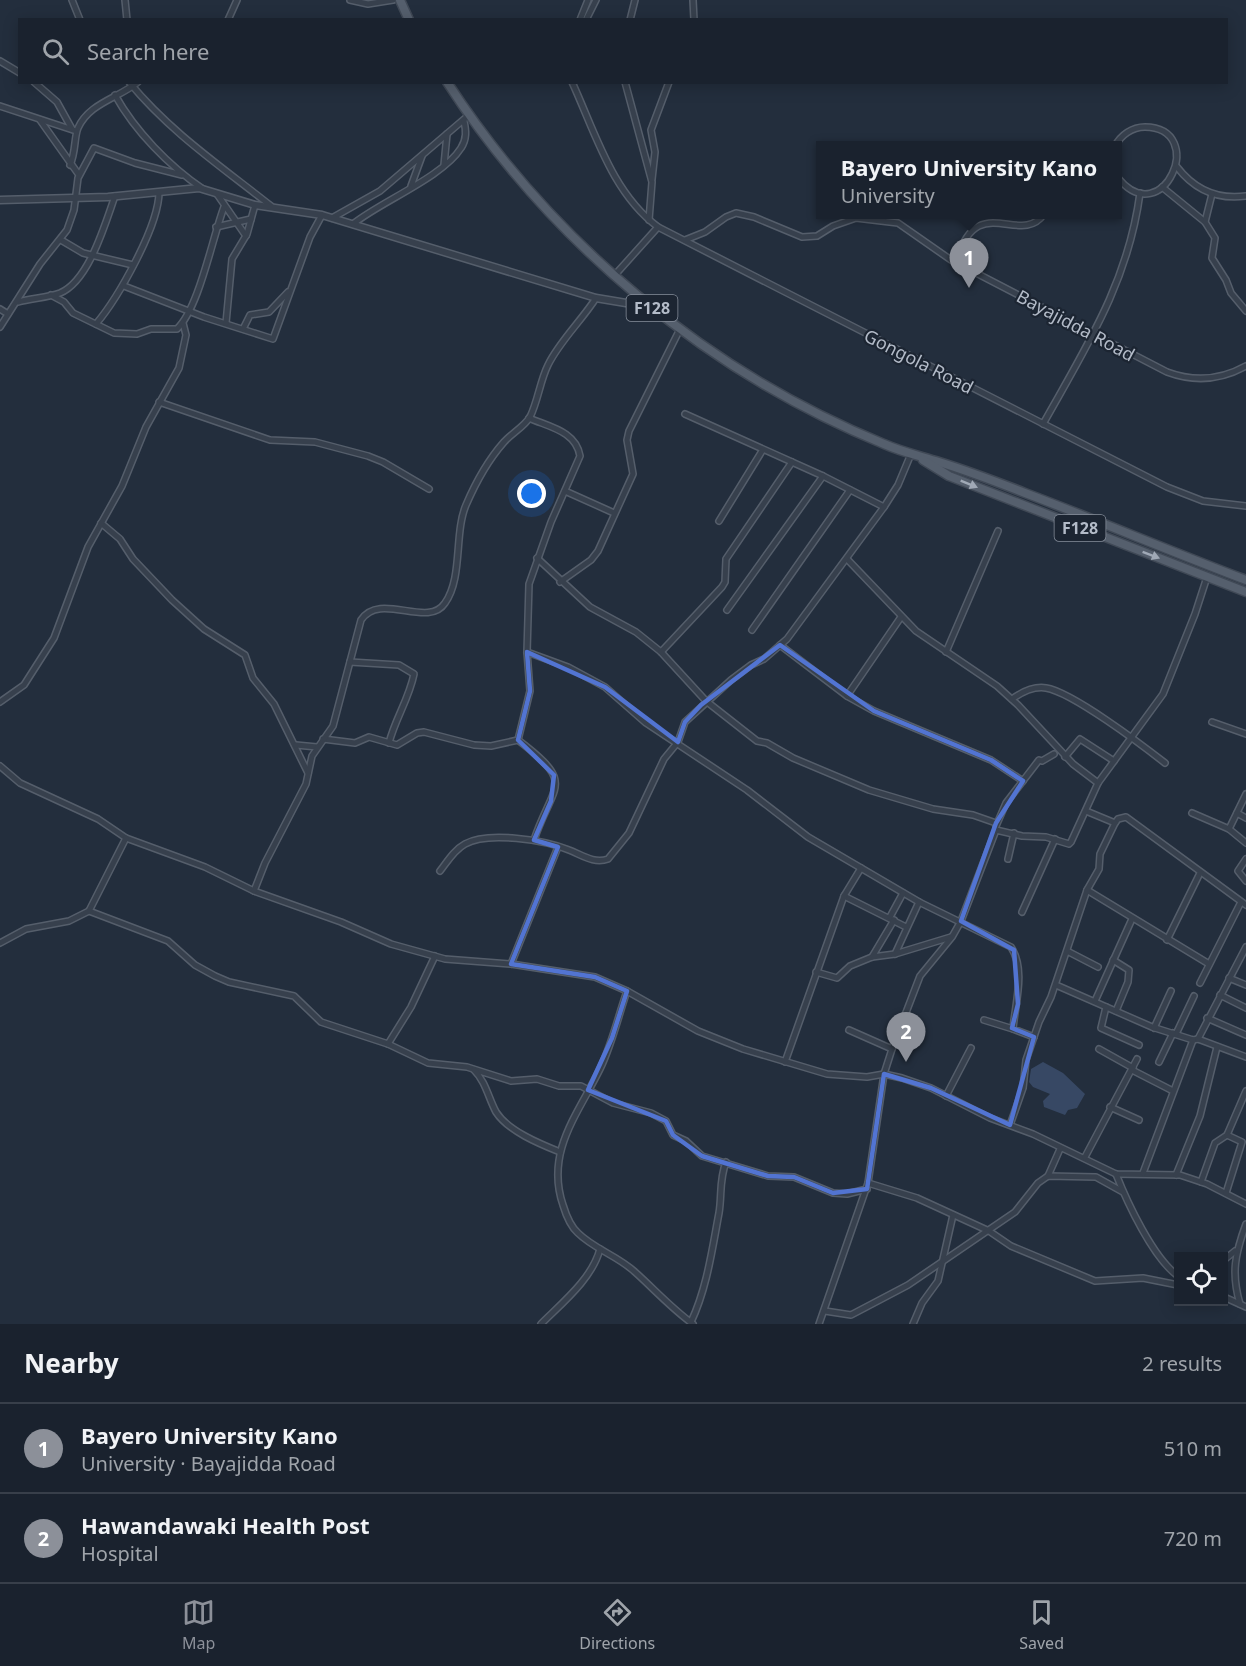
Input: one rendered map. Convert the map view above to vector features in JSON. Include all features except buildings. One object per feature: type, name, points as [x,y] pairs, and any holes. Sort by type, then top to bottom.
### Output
[{"type":"main road","points":[[400,0],[408,18]]},
{"type":"main road","name":"F128","points":[[448,84],[466,118],[516,178],[614,276],[680,328],[796,402],[885,445],[985,478],[1246,580]]},
{"type":"main road","name":"F128","points":[[914,455],[949,476],[1246,592]]},
{"type":"street","points":[[72,0],[79,18]]},
{"type":"street","points":[[125,0],[127,18]]},
{"type":"street","points":[[229,18],[237,0]]},
{"type":"street","points":[[350,0],[368,4],[393,0]]},
{"type":"street","points":[[581,18],[588,0]]},
{"type":"street","points":[[587,18],[596,0]]},
{"type":"street","points":[[630,18],[635,0]]},
{"type":"street","points":[[693,0],[694,18]]},
{"type":"street","points":[[0,61],[18,72]]},
{"type":"street","points":[[36,84],[57,102],[74,130],[76,148],[70,165]]},
{"type":"street","points":[[123,91],[124,84]]},
{"type":"street","points":[[74,130],[91,112],[133,84],[148,107],[179,135],[271,206]]},
{"type":"street","name":"Gongola Road","points":[[573,84],[616,178],[628,198],[658,227],[1187,496],[1219,504],[1246,506]]},
{"type":"street","points":[[627,84],[652,182]]},
{"type":"street","points":[[649,220],[655,152],[651,130],[668,84]]},
{"type":"street","points":[[115,95],[135,124],[182,175],[206,190]]},
{"type":"street","points":[[0,106],[74,130]]},
{"type":"street","points":[[39,118],[79,176]]},
{"type":"street","points":[[332,218],[380,191],[466,118]]},
{"type":"street","points":[[353,224],[444,165],[464,142],[466,118]]},
{"type":"street","points":[[1119,141],[1125,133],[1134,128],[1154,128],[1170,139],[1175,147],[1177,167],[1173,176],[1162,187],[1140,193],[1122,187]]},
{"type":"street","points":[[444,165],[447,134]]},
{"type":"street","points":[[0,327],[26,290],[40,264],[68,230],[79,176],[95,148],[135,163],[182,175]]},
{"type":"street","points":[[411,186],[422,154]]},
{"type":"street","points":[[1177,167],[1188,182],[1212,194],[1232,198],[1246,196]]},
{"type":"street","points":[[0,200],[75,199],[190,187],[255,205],[322,215],[596,298],[626,303],[637,296]]},
{"type":"street","points":[[1162,187],[1205,222],[1215,238],[1212,258],[1215,266],[1226,280],[1231,293],[1246,311]]},
{"type":"street","points":[[96,324],[124,286],[155,216],[159,192]]},
{"type":"street","points":[[1043,424],[1115,292],[1123,268],[1140,193]]},
{"type":"street","points":[[217,194],[246,236]]},
{"type":"street","points":[[1205,222],[1212,194]]},
{"type":"street","points":[[18,302],[51,295],[67,289],[73,283],[92,255],[115,196]]},
{"type":"street","points":[[226,323],[229,270],[232,259],[246,236],[255,205]]},
{"type":"street","points":[[51,295],[64,302],[73,313],[114,333],[137,334],[151,330],[171,331],[183,323],[189,311],[224,207]]},
{"type":"street","name":"Bayajidda Road","points":[[685,240],[705,232],[736,213],[754,217],[802,237],[817,236],[833,226],[853,219]]},
{"type":"street","points":[[124,286],[189,311],[274,338],[310,237],[322,215]]},
{"type":"street","points":[[216,227],[251,219]]},
{"type":"street","name":"Bayajidda Road","points":[[863,219],[904,225],[929,247],[956,262],[1092,334],[1180,377],[1214,378],[1246,366]]},
{"type":"street","points":[[956,262],[962,241],[976,227],[1000,222],[1024,226],[1041,219]]},
{"type":"street","points":[[614,276],[658,227]]},
{"type":"street","points":[[60,240],[92,255],[133,265]]},
{"type":"street","points":[[243,329],[250,315],[269,312],[291,288]]},
{"type":"street","points":[[26,290],[39,296]]},
{"type":"street","points":[[254,891],[265,863],[282,834],[309,775],[312,756],[333,726],[361,620],[369,612],[384,608],[410,613],[443,607],[447,601],[453,577],[466,505],[501,445],[530,418],[554,355],[581,322],[596,298]]},
{"type":"street","points":[[0,309],[8,314]]},
{"type":"street","points":[[0,702],[24,685],[51,645],[88,547],[128,474],[159,402],[183,356],[186,334],[183,323]]},
{"type":"street","points":[[560,582],[591,560],[598,551],[633,474],[627,440],[629,431],[680,328]]},
{"type":"street","points":[[159,402],[225,422],[270,440],[315,442],[350,451],[384,462],[429,489]]},
{"type":"street","points":[[685,414],[823,476],[884,507]]},
{"type":"street","points":[[518,741],[530,692],[527,652],[530,584],[537,558],[579,460],[579,447],[568,435],[530,418]]},
{"type":"street","points":[[719,521],[762,450]]},
{"type":"street","points":[[440,871],[467,843],[503,838],[534,840],[594,861],[608,859],[630,833],[664,759],[678,742],[685,722],[706,701],[780,645],[884,507],[914,455]]},
{"type":"street","points":[[661,652],[722,587],[725,582],[726,559],[792,462]]},
{"type":"street","points":[[727,610],[823,476]]},
{"type":"street","points":[[752,630],[850,490]]},
{"type":"street","points":[[565,491],[614,513]]},
{"type":"street","points":[[101,523],[120,539],[134,559],[172,600],[212,635],[244,656],[253,678],[274,704],[309,775]]},
{"type":"street","points":[[946,652],[998,531]]},
{"type":"street","points":[[537,558],[560,582],[595,611],[636,632],[661,652],[706,701],[757,741],[767,743],[814,768],[869,790],[933,809],[973,815],[1014,833],[1055,839],[1069,844],[1098,783],[1150,714],[1170,679],[1207,577]]},
{"type":"street","points":[[847,558],[901,617],[1012,699],[1065,757],[1098,783]]},
{"type":"street","points":[[847,696],[901,617]]},
{"type":"street","points":[[780,645],[847,696],[874,711],[991,760],[1023,781]]},
{"type":"street","points":[[527,652],[568,667],[605,687],[646,723],[678,742],[808,837],[919,902],[961,921],[1014,951],[1018,1004],[1013,1029]]},
{"type":"street","points":[[350,662],[399,665],[414,674],[404,707],[394,724],[388,743]]},
{"type":"street","points":[[1012,699],[1034,688],[1056,690],[1132,738],[1165,762]]},
{"type":"street","points":[[1212,722],[1246,734]]},
{"type":"street","points":[[322,739],[355,743],[369,737],[397,745],[417,733],[429,732],[474,745],[490,746],[518,741]]},
{"type":"street","points":[[1065,757],[1080,739],[1114,761]]},
{"type":"street","points":[[518,741],[551,770],[556,781],[552,801],[534,840]]},
{"type":"street","points":[[296,745],[317,747]]},
{"type":"street","points":[[819,1324],[868,1186],[884,1074],[920,976],[952,937],[961,921],[1006,803],[1039,760],[1042,761],[1054,753]]},
{"type":"street","points":[[0,766],[20,783],[98,819],[126,838],[205,867],[254,891],[330,918],[391,944],[435,956],[588,975],[627,991],[710,1036],[785,1062],[827,1074],[867,1077],[884,1074],[914,1082],[1060,1149],[1085,1157],[1116,1174],[1135,1219],[1174,1271]]},
{"type":"street","points":[[1229,829],[1246,794]]},
{"type":"street","points":[[1086,810],[1115,823]]},
{"type":"street","points":[[1192,813],[1229,829],[1246,843]]},
{"type":"street","points":[[1238,813],[1246,818]]},
{"type":"street","points":[[1010,1125],[1023,1088],[1026,1060],[1034,1037],[1056,985],[1087,890],[1099,869],[1100,854],[1118,819],[1126,817],[1243,903],[1200,983]]},
{"type":"street","points":[[1008,859],[1014,833]]},
{"type":"street","points":[[0,943],[26,930],[69,921],[89,911],[126,838]]},
{"type":"street","points":[[1022,912],[1055,839]]},
{"type":"street","points":[[511,964],[558,847]]},
{"type":"street","points":[[1246,859],[1238,871],[1246,881]]},
{"type":"street","points":[[785,1062],[844,896],[861,868]]},
{"type":"street","points":[[1167,940],[1200,873]]},
{"type":"street","points":[[1087,890],[1209,964]]},
{"type":"street","points":[[872,957],[903,893]]},
{"type":"street","points":[[844,896],[906,927]]},
{"type":"street","points":[[895,954],[919,902]]},
{"type":"street","points":[[89,911],[161,937],[204,971],[215,976],[229,982],[289,994],[321,1022],[388,1044],[428,1063],[474,1070],[511,1081],[537,1079],[559,1086],[574,1085],[613,1103],[658,1116],[669,1123],[673,1135],[689,1143],[698,1154],[768,1176],[794,1177],[833,1193],[847,1194],[868,1186],[917,1198],[989,1231],[1011,1246],[1095,1281],[1143,1278],[1174,1284]]},
{"type":"street","points":[[1095,1001],[1132,919]]},
{"type":"street","points":[[816,972],[837,978],[850,966],[872,957],[895,954],[952,937]]},
{"type":"street","points":[[1143,1173],[1173,1091],[1196,1040],[1246,947]]},
{"type":"street","points":[[1067,951],[1098,966]]},
{"type":"street","points":[[388,1044],[411,1007],[435,956]]},
{"type":"street","points":[[1113,960],[1129,970],[1128,982],[1116,1011]]},
{"type":"street","points":[[1229,978],[1246,985]]},
{"type":"street","points":[[1056,985],[1154,1028],[1246,1057]]},
{"type":"street","points":[[627,991],[612,1038],[560,1152],[556,1182],[565,1212],[578,1234],[634,1271],[656,1294],[692,1323],[708,1276],[719,1210],[720,1178],[726,1162]]},
{"type":"street","points":[[1154,1028],[1171,991]]},
{"type":"street","points":[[1220,995],[1246,1008]]},
{"type":"street","points":[[1160,1062],[1194,996]]},
{"type":"street","points":[[1106,1007],[1101,1028],[1139,1045]]},
{"type":"street","points":[[1207,1018],[1246,1035]]},
{"type":"street","points":[[984,1020],[1034,1037]]},
{"type":"street","points":[[849,1030],[892,1049]]},
{"type":"street","points":[[1176,1175],[1200,1116],[1217,1047]]},
{"type":"street","points":[[946,1096],[971,1048]]},
{"type":"street","points":[[1099,1049],[1173,1091]]},
{"type":"street","points":[[1085,1157],[1137,1059]]},
{"type":"street","points":[[474,1070],[485,1083],[497,1114],[529,1137],[560,1152]]},
{"type":"street","points":[[1201,1182],[1215,1143],[1227,1135],[1246,1091]]},
{"type":"street","points":[[1110,1107],[1139,1120]]},
{"type":"street","points":[[1226,1192],[1242,1142],[1227,1135]]},
{"type":"street","points":[[825,1311],[851,1315],[861,1311],[908,1285],[989,1231],[1022,1206],[1038,1183],[1048,1176],[1060,1149]]},
{"type":"street","points":[[1096,1177],[1107,1168]]},
{"type":"street","points":[[1116,1174],[1176,1175],[1226,1192],[1246,1204]]},
{"type":"street","points":[[1048,1176],[1096,1177],[1123,1192]]},
{"type":"street","points":[[913,1324],[922,1304],[938,1281],[953,1215]]},
{"type":"street","points":[[1243,1305],[1236,1290],[1235,1251],[1246,1224]]},
{"type":"street","points":[[541,1324],[574,1292],[597,1260],[600,1249]]},
{"type":"street","points":[[1228,1257],[1235,1251]]},
{"type":"street","points":[[1228,1299],[1243,1305]]},
{"type":"highlighted area","points":[[780,645],[874,711],[991,760],[1023,781],[996,823],[961,921],[1014,950],[1018,1004],[1012,1028],[1034,1037],[1010,1125],[931,1088],[884,1074],[867,1189],[833,1193],[794,1177],[768,1176],[702,1156],[673,1135],[666,1121],[588,1090],[612,1038],[627,991],[595,977],[511,964],[558,847],[534,840],[551,801],[554,775],[518,740],[530,691],[527,652],[605,687],[678,742],[685,722],[701,705]]},
{"type":"water","points":[[1043,1062],[1063,1073],[1085,1094],[1077,1108],[1068,1110],[1065,1115],[1044,1107],[1043,1101],[1050,1094],[1033,1087],[1029,1082],[1031,1069]]},
{"type":"place","name":"Bayero University Kano","points":[[969,288]]},
{"type":"place","name":"Hawandawaki Health Post","points":[[906,1062]]}]
